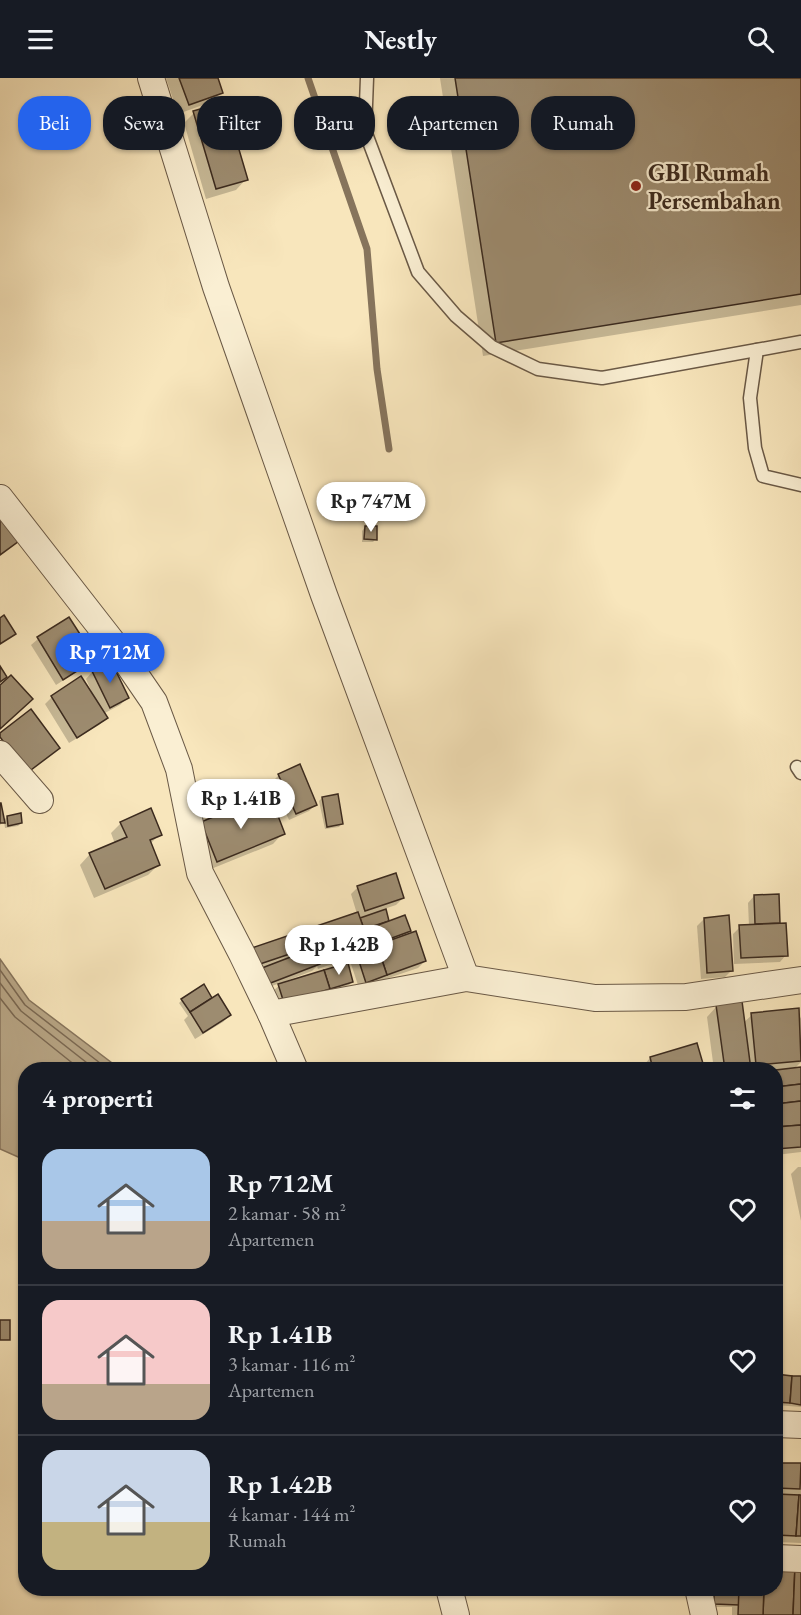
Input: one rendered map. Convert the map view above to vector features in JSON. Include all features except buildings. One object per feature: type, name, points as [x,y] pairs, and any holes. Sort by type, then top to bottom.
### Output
[{"type":"street","points":[[151,78],[216,287],[324,596],[466,978]]},
{"type":"street","points":[[0,498],[117,648],[154,702],[179,769],[200,873],[271,1014],[292,1062]]},
{"type":"street","points":[[0,754],[40,800]]},
{"type":"street","points":[[271,1014],[466,978],[595,998],[686,997],[801,980]]},
{"type":"street","points":[[783,1424],[801,1425]]},
{"type":"street","points":[[783,1558],[801,1559]]},
{"type":"street","points":[[451,1596],[456,1615]]},
{"type":"street","points":[[700,1596],[704,1615]]},
{"type":"lane","points":[[367,78],[365,131],[418,272],[456,316],[492,347],[538,369],[602,378],[801,342]]},
{"type":"lane","points":[[757,350],[750,398],[754,447],[763,476],[801,485]]},
{"type":"water","points":[[0,959],[29,1000],[111,1062],[18,1062],[18,1157],[0,1149]]},
{"type":"waterway","points":[[308,78],[367,249],[377,369],[389,449]]},
{"type":"place","name":"GBI Rumah Persembahan","points":[[636,186]]}]
